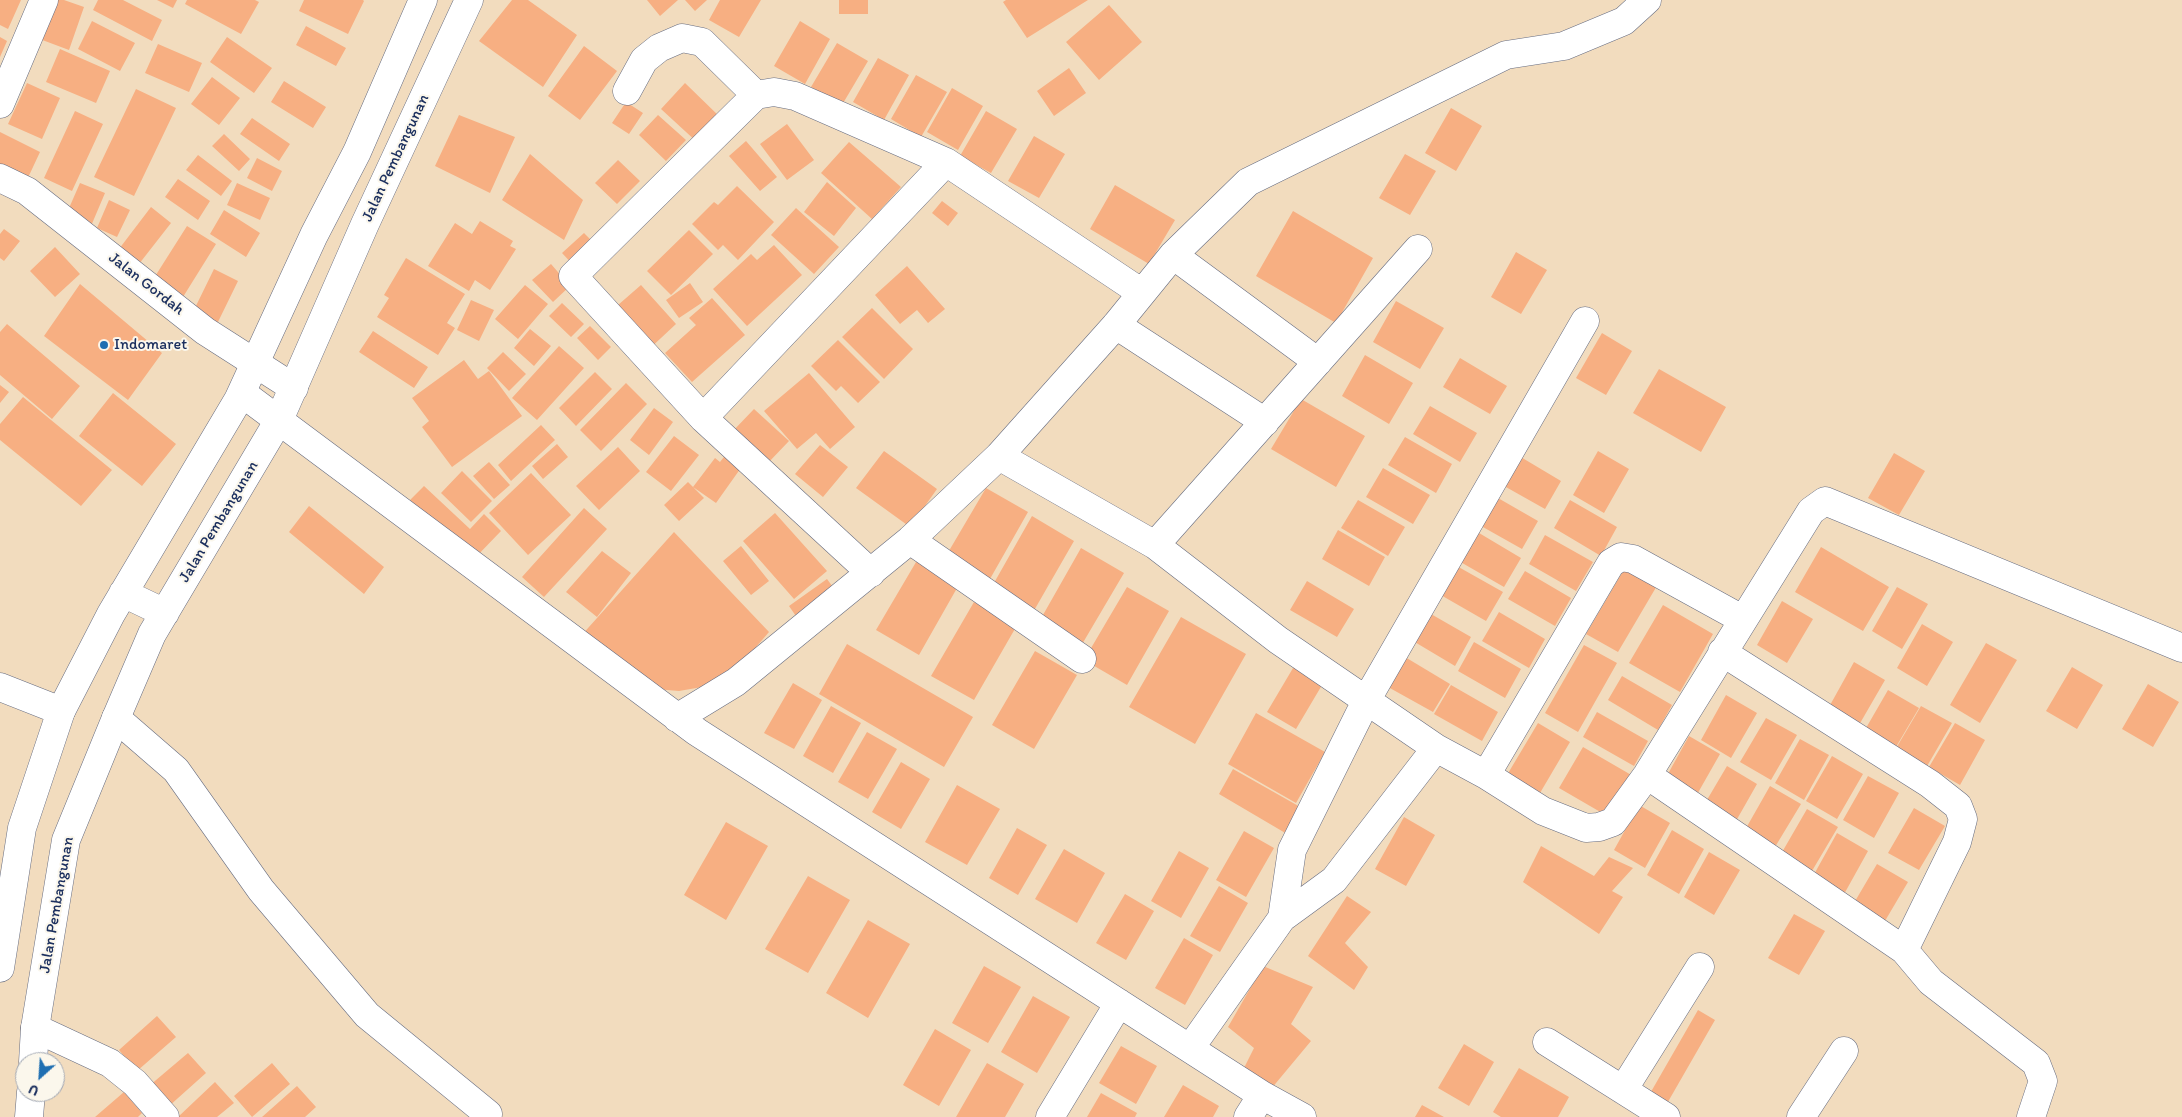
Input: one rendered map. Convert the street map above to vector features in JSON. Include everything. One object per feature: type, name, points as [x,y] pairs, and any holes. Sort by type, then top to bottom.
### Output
[{"type":"street","points":[[0,104],[44,0]]},
{"type":"street","points":[[0,968],[22,828],[61,711],[123,593],[242,393],[314,236],[357,152],[423,0]]},
{"type":"street","name":"Jalan Pembangunan","points":[[34,1052],[35,1028],[66,840],[116,718],[152,634],[279,420],[388,174],[469,0]]},
{"type":"street","points":[[677,718],[736,682],[871,574],[910,540],[999,456],[1116,325],[1173,255],[1248,182],[1506,55],[1564,46],[1624,21],[1647,0]]},
{"type":"street","points":[[628,91],[644,60],[659,48],[682,38],[702,42],[756,95]]},
{"type":"street","points":[[871,574],[703,418],[573,276],[756,95],[774,92],[796,96],[946,162],[1142,293]]},
{"type":"street","points":[[703,418],[946,162]]},
{"type":"street","name":"Jalan Gordah","points":[[0,178],[27,191],[205,331],[294,388]]},
{"type":"street","points":[[1155,545],[1418,249]]},
{"type":"street","points":[[1173,255],[1318,362]]},
{"type":"street","points":[[1282,918],[1292,850],[1367,699],[1585,321]]},
{"type":"street","points":[[1116,325],[1265,422]]},
{"type":"street","points":[[242,393],[677,718],[1119,1003],[1191,1047],[1255,1106],[1302,1117]]},
{"type":"street","points":[[999,456],[1155,545],[1278,640],[1367,699],[1436,748],[1486,775],[1543,811],[1586,828],[1599,827],[1613,822],[1647,775],[1742,619],[1811,511],[1825,501],[2182,648]]},
{"type":"street","points":[[910,540],[1082,659]]},
{"type":"street","points":[[1486,775],[1611,563],[1621,557],[1645,564],[1742,619]]},
{"type":"street","points":[[123,593],[165,613]]},
{"type":"street","points":[[1722,652],[1930,784],[1958,806],[1963,819],[1958,842],[1904,950]]},
{"type":"street","points":[[0,686],[61,711]]},
{"type":"street","points":[[116,718],[176,770],[261,890],[367,1015],[488,1114]]},
{"type":"street","points":[[1191,1047],[1282,918],[1334,880],[1436,748]]},
{"type":"street","points":[[1647,775],[1904,950],[1931,982],[2036,1063],[2043,1081],[2030,1117]]},
{"type":"street","points":[[1623,1090],[1700,967]]},
{"type":"street","points":[[1050,1117],[1119,1003]]},
{"type":"street","points":[[35,1028],[110,1063],[135,1083],[165,1117]]},
{"type":"street","points":[[1547,1042],[1666,1117]]},
{"type":"street","points":[[1801,1117],[1844,1051]]},
{"type":"street","points":[[29,1117],[30,1102]]},
{"type":"building","points":[[0,0],[21,0],[8,29],[0,25]]},
{"type":"building","points":[[50,0],[64,0],[84,7],[69,50],[37,38]]},
{"type":"building","points":[[98,0],[123,0],[162,20],[152,41],[93,10]]},
{"type":"building","points":[[157,0],[177,0],[173,8]]},
{"type":"building","points":[[187,0],[255,0],[259,2],[241,34],[185,4]]},
{"type":"building","points":[[304,0],[364,1],[348,34],[299,11]]},
{"type":"building","points":[[512,0],[528,0],[577,35],[543,87],[479,41]]},
{"type":"building","points":[[647,0],[678,0],[660,16]]},
{"type":"building","points":[[685,0],[707,0],[695,11]]},
{"type":"building","points":[[720,0],[761,0],[739,37],[709,20]]},
{"type":"building","points":[[839,0],[868,0],[868,14],[839,14]]},
{"type":"building","points":[[1006,0],[1088,0],[1027,38],[1003,2]]},
{"type":"building","points":[[1109,5],[1142,42],[1099,80],[1066,42]]},
{"type":"building","points":[[92,21],[135,43],[120,71],[78,49]]},
{"type":"building","points":[[800,21],[830,39],[805,84],[774,66]]},
{"type":"building","points":[[306,26],[346,48],[336,66],[296,45]]},
{"type":"building","points":[[0,37],[7,41],[0,57]]},
{"type":"building","points":[[227,37],[272,68],[254,93],[210,62]]},
{"type":"building","points":[[837,43],[868,61],[842,105],[811,87]]},
{"type":"building","points":[[158,44],[202,63],[189,92],[145,73]]},
{"type":"building","points":[[584,46],[617,71],[580,120],[548,96]]},
{"type":"building","points":[[60,49],[110,71],[96,103],[46,82]]},
{"type":"building","points":[[878,58],[909,75],[884,120],[853,102]]},
{"type":"building","points":[[1069,68],[1086,93],[1054,116],[1037,91]]},
{"type":"building","points":[[916,75],[947,92],[921,137],[891,119]]},
{"type":"building","points":[[212,77],[240,98],[219,125],[191,104]]},
{"type":"building","points":[[284,81],[326,107],[313,128],[271,102]]},
{"type":"building","points":[[27,83],[60,98],[42,139],[8,124]]},
{"type":"building","points":[[685,83],[721,118],[698,143],[661,109]]},
{"type":"building","points":[[952,88],[983,106],[958,150],[927,132]]},
{"type":"building","points":[[136,89],[176,108],[134,196],[94,177]]},
{"type":"building","points":[[626,102],[643,113],[629,134],[612,123]]},
{"type":"building","points":[[1451,108],[1482,126],[1456,171],[1425,153]]},
{"type":"building","points":[[75,111],[103,124],[72,191],[44,178]]},
{"type":"building","points":[[986,111],[1017,129],[991,173],[960,156]]},
{"type":"building","points":[[459,115],[515,137],[490,193],[435,166]]},
{"type":"building","points":[[658,115],[686,140],[666,161],[639,135]]},
{"type":"building","points":[[252,118],[290,144],[279,161],[240,134]]},
{"type":"building","points":[[787,124],[814,160],[787,180],[760,144]]},
{"type":"building","points":[[0,132],[40,152],[26,182],[0,170]]},
{"type":"building","points":[[224,134],[250,159],[239,171],[212,146]]},
{"type":"building","points":[[1034,136],[1065,154],[1039,198],[1008,181]]},
{"type":"building","points":[[746,141],[777,177],[760,191],[729,156]]},
{"type":"building","points":[[849,142],[901,187],[872,219],[821,173]]},
{"type":"building","points":[[530,154],[583,200],[564,240],[502,200]]},
{"type":"building","points":[[1405,154],[1436,171],[1410,215],[1379,198]]},
{"type":"building","points":[[198,155],[232,181],[221,196],[186,170]]},
{"type":"building","points":[[257,158],[282,171],[272,191],[247,178]]},
{"type":"building","points":[[618,160],[640,181],[617,204],[595,183]]},
{"type":"building","points":[[178,179],[210,201],[198,220],[165,197]]},
{"type":"building","points":[[827,182],[856,208],[834,236],[804,212]]},
{"type":"building","points":[[80,183],[105,193],[91,226],[66,215]]},
{"type":"building","points":[[237,183],[270,198],[260,220],[227,205]]},
{"type":"building","points":[[1115,185],[1175,220],[1149,264],[1090,229]]},
{"type":"building","points":[[737,186],[774,222],[738,260],[723,245],[718,250],[692,224],[714,202],[718,205]]},
{"type":"building","points":[[109,200],[130,210],[117,237],[97,228]]},
{"type":"building","points":[[942,201],[958,213],[948,226],[932,213]]},
{"type":"building","points":[[151,207],[171,223],[139,264],[119,249]]},
{"type":"building","points":[[796,208],[839,247],[814,274],[771,235]]},
{"type":"building","points":[[224,210],[260,233],[246,257],[210,234]]},
{"type":"building","points":[[1293,211],[1373,258],[1336,323],[1256,276]]},
{"type":"building","points":[[480,221],[513,241],[510,246],[516,249],[490,290],[475,280],[469,291],[428,266],[455,223],[472,234]]},
{"type":"building","points":[[187,226],[216,244],[183,297],[154,278]]},
{"type":"building","points":[[4,229],[20,241],[4,261],[0,258],[0,234]]},
{"type":"building","points":[[689,230],[713,254],[671,295],[647,271]]},
{"type":"building","points":[[584,233],[599,248],[576,268],[562,253]]},
{"type":"building","points":[[774,245],[802,275],[747,326],[713,289],[751,254],[757,260]]},
{"type":"building","points":[[55,247],[80,274],[55,297],[30,271]]},
{"type":"building","points":[[1516,252],[1547,270],[1521,314],[1491,297]]},
{"type":"building","points":[[406,258],[465,294],[447,323],[455,328],[438,355],[377,317],[389,298],[384,295]]},
{"type":"building","points":[[551,264],[570,286],[553,302],[532,280]]},
{"type":"building","points":[[907,266],[945,309],[928,323],[917,310],[900,324],[875,295]]},
{"type":"building","points":[[214,269],[238,281],[217,324],[193,312]]},
{"type":"building","points":[[690,283],[703,302],[679,318],[666,300]]},
{"type":"building","name":"Indomaret","points":[[80,284],[162,353],[128,400],[44,336]]},
{"type":"building","points":[[525,285],[548,304],[518,339],[495,319]]},
{"type":"building","points":[[641,285],[676,324],[646,352],[610,312]]},
{"type":"building","points":[[712,298],[745,335],[692,382],[665,353],[696,325],[689,318]]},
{"type":"building","points":[[471,300],[494,310],[479,341],[457,330]]},
{"type":"building","points":[[1396,301],[1444,328],[1420,369],[1373,342]]},
{"type":"building","points":[[562,303],[584,324],[571,337],[549,316]]},
{"type":"building","points":[[872,308],[913,349],[884,379],[842,337]]},
{"type":"building","points":[[7,324],[80,386],[52,419],[0,375],[0,332]]},
{"type":"building","points":[[590,326],[611,347],[598,360],[577,338]]},
{"type":"building","points":[[530,329],[551,346],[534,366],[514,348]]},
{"type":"building","points":[[373,331],[428,367],[414,388],[359,352]]},
{"type":"building","points":[[1602,333],[1632,351],[1606,395],[1576,378]]},
{"type":"building","points":[[838,340],[880,382],[858,403],[841,386],[836,391],[811,366]]},
{"type":"building","points":[[559,346],[584,368],[537,420],[512,398]]},
{"type":"building","points":[[503,352],[526,374],[509,391],[487,368]]},
{"type":"building","points":[[1365,355],[1413,383],[1389,424],[1342,396]]},
{"type":"building","points":[[1460,358],[1507,386],[1490,414],[1443,387]]},
{"type":"building","points":[[464,360],[478,379],[489,371],[522,416],[452,467],[422,427],[429,421],[412,398]]},
{"type":"building","points":[[1659,369],[1726,407],[1701,452],[1633,413]]},
{"type":"building","points":[[595,372],[612,389],[576,426],[559,408]]},
{"type":"building","points":[[809,373],[855,427],[830,449],[816,433],[797,449],[764,411]]},
{"type":"building","points":[[626,383],[647,404],[601,451],[580,430]]},
{"type":"building","points":[[0,385],[9,392],[0,403]]},
{"type":"building","points":[[113,393],[176,444],[142,486],[79,436]]},
{"type":"building","points":[[23,397],[112,470],[81,506],[0,440],[0,424]]},
{"type":"building","points":[[1301,399],[1365,436],[1336,487],[1271,449]]},
{"type":"building","points":[[1430,406],[1477,433],[1460,462],[1413,434]]},
{"type":"building","points":[[654,408],[673,422],[649,455],[630,440]]},
{"type":"building","points":[[754,409],[789,441],[767,464],[732,432]]},
{"type":"building","points":[[541,425],[555,440],[511,481],[498,465]]},
{"type":"building","points":[[674,436],[699,455],[671,491],[646,472]]},
{"type":"building","points":[[1405,437],[1452,464],[1436,493],[1388,465]]},
{"type":"building","points":[[557,444],[568,457],[543,479],[532,466]]},
{"type":"building","points":[[820,445],[848,467],[823,497],[795,474]]},
{"type":"building","points":[[618,447],[640,471],[599,510],[576,486]]},
{"type":"building","points":[[884,451],[937,489],[910,527],[856,488]]},
{"type":"building","points":[[1598,451],[1629,469],[1604,513],[1573,495]]},
{"type":"building","points":[[727,453],[743,465],[716,503],[693,487],[715,458],[720,462]]},
{"type":"building","points":[[1514,453],[1561,481],[1545,509],[1497,482]]},
{"type":"building","points":[[1894,453],[1925,471],[1899,515],[1868,498]]},
{"type":"building","points":[[489,462],[510,485],[494,499],[473,476]]},
{"type":"building","points":[[1383,468],[1430,495],[1413,524],[1366,497]]},
{"type":"building","points":[[462,471],[492,501],[471,522],[441,493]]},
{"type":"building","points":[[531,473],[571,515],[528,555],[489,513]]},
{"type":"building","points":[[688,482],[704,498],[679,521],[664,505]]},
{"type":"building","points":[[424,486],[470,529],[484,514],[501,531],[474,559],[410,500]]},
{"type":"building","points":[[986,488],[1028,512],[986,586],[943,561]]},
{"type":"building","points":[[1491,494],[1538,521],[1522,549],[1474,522]]},
{"type":"building","points":[[1358,500],[1405,527],[1388,556],[1341,528]]},
{"type":"building","points":[[1570,500],[1617,527],[1601,556],[1554,528]]},
{"type":"building","points":[[309,506],[384,567],[364,594],[289,532]]},
{"type":"building","points":[[584,508],[607,529],[544,597],[522,577]]},
{"type":"building","points":[[775,513],[827,571],[794,599],[743,541]]},
{"type":"building","points":[[1032,516],[1074,541],[1032,614],[990,590]]},
{"type":"building","points":[[1338,530],[1385,557],[1369,586],[1322,559]]},
{"type":"building","points":[[1474,530],[1521,558],[1504,587],[1457,560]]},
{"type":"building","points":[[674,532],[769,632],[725,683],[679,691],[644,688],[580,637]]},
{"type":"building","points":[[1545,535],[1593,562],[1576,591],[1529,564]]},
{"type":"building","points":[[741,546],[769,581],[751,595],[723,561]]},
{"type":"building","points":[[1821,547],[1889,587],[1863,631],[1795,592]]},
{"type":"building","points":[[1081,548],[1124,573],[1081,646],[1039,622]]},
{"type":"building","points":[[602,551],[631,573],[597,617],[566,592]]},
{"type":"building","points":[[919,557],[961,581],[919,655],[876,630]]},
{"type":"building","points":[[1455,565],[1503,592],[1486,621],[1439,594]]},
{"type":"building","points":[[1626,566],[1658,584],[1618,652],[1586,634]]},
{"type":"building","points":[[1525,571],[1571,598],[1555,626],[1508,599]]},
{"type":"building","points":[[827,579],[838,594],[800,622],[789,606]]},
{"type":"building","points":[[1307,581],[1354,609],[1337,637],[1290,610]]},
{"type":"building","points":[[1127,587],[1169,611],[1127,685],[1084,660]]},
{"type":"building","points":[[1897,587],[1928,604],[1902,649],[1872,631]]},
{"type":"building","points":[[1782,601],[1813,619],[1787,663],[1757,645]]},
{"type":"building","points":[[974,602],[1016,627],[974,700],[931,676]]},
{"type":"building","points":[[1663,605],[1713,634],[1680,692],[1629,663]]},
{"type":"building","points":[[1424,610],[1471,637],[1455,666],[1408,638]]},
{"type":"building","points":[[1499,612],[1545,639],[1529,668],[1482,641]]},
{"type":"building","points":[[1181,617],[1246,654],[1195,744],[1129,707]]},
{"type":"building","points":[[1922,624],[1953,642],[1927,686],[1897,668]]},
{"type":"building","points":[[1474,642],[1521,669],[1505,698],[1458,671]]},
{"type":"building","points":[[1986,643],[2017,660],[1980,723],[1950,705]]},
{"type":"building","points":[[847,644],[973,717],[944,767],[819,694]]},
{"type":"building","points":[[1584,645],[1617,663],[1578,732],[1545,713]]},
{"type":"building","points":[[1035,651],[1077,675],[1034,749],[992,725]]},
{"type":"building","points":[[1405,657],[1450,684],[1433,712],[1388,687]]},
{"type":"building","points":[[1854,662],[1885,680],[1859,725],[1829,707]]},
{"type":"building","points":[[1296,663],[1325,680],[1296,729],[1267,712]]},
{"type":"building","points":[[2072,667],[2103,685],[2077,729],[2046,711]]},
{"type":"building","points":[[1622,676],[1672,705],[1658,730],[1608,700]]},
{"type":"building","points":[[793,683],[822,700],[794,749],[764,733]]},
{"type":"building","points":[[2148,684],[2179,702],[2153,747],[2122,729]]},
{"type":"building","points":[[1451,685],[1498,712],[1482,741],[1434,714]]},
{"type":"building","points":[[1888,690],[1919,708],[1893,752],[1862,735]]},
{"type":"building","points":[[1726,695],[1757,713],[1731,758],[1701,740]]},
{"type":"building","points":[[831,706],[861,723],[833,773],[803,756]]},
{"type":"building","points":[[1921,706],[1952,723],[1926,768],[1895,750]]},
{"type":"building","points":[[1597,712],[1648,741],[1634,766],[1583,737]]},
{"type":"building","points":[[1256,713],[1325,752],[1296,803],[1228,764]]},
{"type":"building","points":[[1766,718],[1797,735],[1771,780],[1740,762]]},
{"type":"building","points":[[1538,723],[1570,742],[1540,793],[1507,775]]},
{"type":"building","points":[[1955,723],[1985,740],[1960,785],[1929,767]]},
{"type":"building","points":[[867,732],[897,749],[868,799],[838,782]]},
{"type":"building","points":[[1689,736],[1720,754],[1695,798],[1664,781]]},
{"type":"building","points":[[1800,739],[1829,755],[1804,800],[1775,783]]},
{"type":"building","points":[[1583,747],[1633,776],[1609,817],[1559,788]]},
{"type":"building","points":[[1832,756],[1863,774],[1837,819],[1806,801]]},
{"type":"building","points":[[901,762],[930,779],[901,829],[872,812]]},
{"type":"building","points":[[1727,766],[1757,784],[1732,828],[1701,810]]},
{"type":"building","points":[[1233,769],[1302,808],[1287,834],[1219,794]]},
{"type":"building","points":[[1868,776],[1899,793],[1874,838],[1843,820]]},
{"type":"building","points":[[957,785],[1000,809],[967,865],[925,842]]},
{"type":"building","points":[[1770,786],[1801,804],[1775,847],[1745,830]]},
{"type":"building","points":[[1639,805],[1670,823],[1645,868],[1614,850]]},
{"type":"building","points":[[1914,808],[1945,826],[1919,870],[1888,853]]},
{"type":"building","points":[[1807,809],[1838,827],[1812,871],[1781,854]]},
{"type":"building","points":[[1404,817],[1435,835],[1406,886],[1375,869]]},
{"type":"building","points":[[726,822],[768,846],[726,920],[684,895]]},
{"type":"building","points":[[1017,828],[1047,845],[1018,895],[989,878]]},
{"type":"building","points":[[1672,830],[1704,849],[1679,894],[1647,875]]},
{"type":"building","points":[[1244,831],[1274,848],[1246,897],[1216,880]]},
{"type":"building","points":[[1837,833],[1868,851],[1843,896],[1812,878]]},
{"type":"building","points":[[1541,846],[1594,876],[1609,857],[1633,868],[1612,891],[1623,897],[1599,934],[1523,882]]},
{"type":"building","points":[[1064,849],[1105,873],[1077,923],[1035,899]]},
{"type":"building","points":[[1179,851],[1209,868],[1181,918],[1151,901]]},
{"type":"building","points":[[1709,852],[1740,870],[1714,915],[1684,897]]},
{"type":"building","points":[[1877,864],[1908,882],[1882,926],[1851,908]]},
{"type":"building","points":[[808,876],[850,900],[808,973],[765,949]]},
{"type":"building","points":[[1219,886],[1248,903],[1220,952],[1190,936]]},
{"type":"building","points":[[1125,894],[1154,911],[1126,960],[1096,943]]},
{"type":"building","points":[[1347,896],[1371,912],[1345,943],[1368,967],[1354,990],[1308,956]]},
{"type":"building","points":[[1794,914],[1825,931],[1799,975],[1768,958]]},
{"type":"building","points":[[868,920],[910,944],[868,1018],[826,993]]},
{"type":"building","points":[[1184,938],[1213,955],[1185,1005],[1155,988]]},
{"type":"building","points":[[984,966],[1021,987],[988,1043],[952,1023]]},
{"type":"building","points":[[1263,966],[1313,987],[1291,1024],[1311,1041],[1271,1089],[1242,1072],[1254,1048],[1228,1027]]},
{"type":"building","points":[[1033,996],[1070,1017],[1037,1073],[1001,1052]]},
{"type":"building","points":[[1698,1010],[1715,1020],[1665,1107],[1648,1097]]},
{"type":"building","points":[[157,1016],[176,1037],[137,1071],[119,1050]]},
{"type":"building","points":[[935,1029],[971,1050],[939,1106],[903,1085]]},
{"type":"building","points":[[1464,1044],[1494,1062],[1469,1106],[1438,1088]]},
{"type":"building","points":[[1121,1046],[1157,1066],[1136,1104],[1099,1083]]},
{"type":"building","points":[[188,1053],[206,1073],[168,1107],[149,1086]]},
{"type":"building","points":[[272,1063],[290,1084],[252,1117],[234,1096]]},
{"type":"building","points":[[987,1063],[1024,1084],[1005,1117],[956,1117]]},
{"type":"building","points":[[1519,1068],[1569,1097],[1558,1117],[1501,1117],[1493,1112]]},
{"type":"building","points":[[215,1082],[234,1103],[217,1117],[178,1117]]},
{"type":"building","points":[[1183,1085],[1219,1106],[1213,1117],[1164,1117]]},
{"type":"building","points":[[297,1086],[316,1107],[305,1117],[262,1117]]},
{"type":"building","points":[[124,1092],[142,1113],[138,1117],[95,1117]]},
{"type":"building","points":[[1101,1093],[1137,1113],[1135,1117],[1087,1117]]},
{"type":"building","points":[[1422,1105],[1444,1117],[1415,1117]]},
{"type":"place","name":"Indomaret","points":[[104,345]]}]
